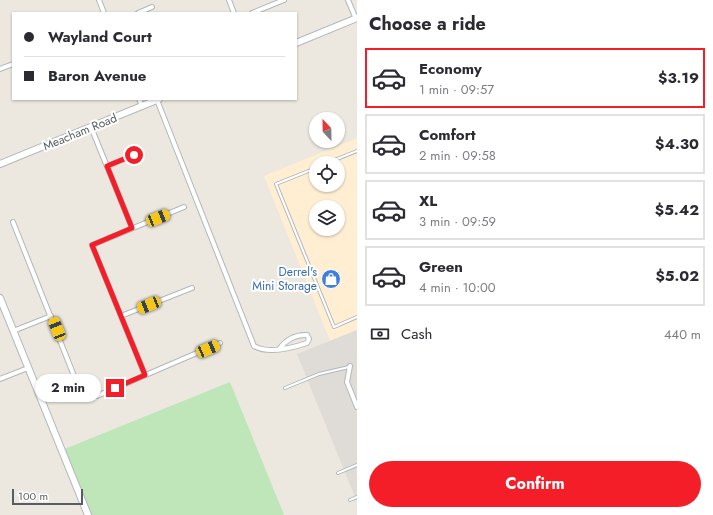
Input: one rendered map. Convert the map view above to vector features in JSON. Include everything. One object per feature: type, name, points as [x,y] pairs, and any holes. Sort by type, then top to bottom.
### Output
[{"type":"street","points":[[99,0],[104,12]]},
{"type":"street","points":[[229,0],[234,12]]},
{"type":"street","points":[[254,12],[284,0]]},
{"type":"street","points":[[297,43],[357,19],[348,0]]},
{"type":"street","points":[[140,12],[152,7]]},
{"type":"street","points":[[0,69],[12,64]]},
{"type":"street","points":[[139,100],[142,106]]},
{"type":"street","name":"Meacham Road","points":[[0,164],[156,100]]},
{"type":"street","points":[[158,100],[254,346],[268,350],[300,345],[307,343],[309,339],[306,335],[302,335],[290,339],[280,348]]},
{"type":"street","points":[[91,127],[132,228]]},
{"type":"street","points":[[107,166],[134,155]]},
{"type":"street","points":[[145,375],[92,245],[184,207]]},
{"type":"street","points":[[13,222],[78,386],[87,396],[97,396],[220,343]]},
{"type":"street","points":[[121,316],[192,288]]},
{"type":"street","points":[[0,298],[88,515]]},
{"type":"street","points":[[13,331],[51,316]]},
{"type":"street","points":[[350,366],[347,382],[357,407]]},
{"type":"street","points":[[0,379],[28,368]]},
{"type":"lane","points":[[344,156],[357,151]]},
{"type":"lane","points":[[309,171],[276,184],[334,327],[357,317]]},
{"type":"lane","points":[[285,388],[319,374],[350,366]]},
{"type":"lane","points":[[338,473],[357,465]]},
{"type":"lane","points":[[350,500],[357,497]]},
{"type":"shaded area","name":"Derrel's Mini Storage","points":[[357,138],[357,330],[330,341],[264,176],[309,158],[309,192],[345,192],[345,156],[313,156],[333,148],[345,148],[345,143]]},
{"type":"shaded area","points":[[357,330],[357,502],[297,354]]},
{"type":"green space","points":[[230,382],[284,515],[88,515],[62,450]]},
{"type":"place","name":"Derrel's Mini Storage","points":[[331,279]]},
{"type":"route","points":[[115,388],[145,375],[92,245],[132,228],[107,166],[134,155]]}]
